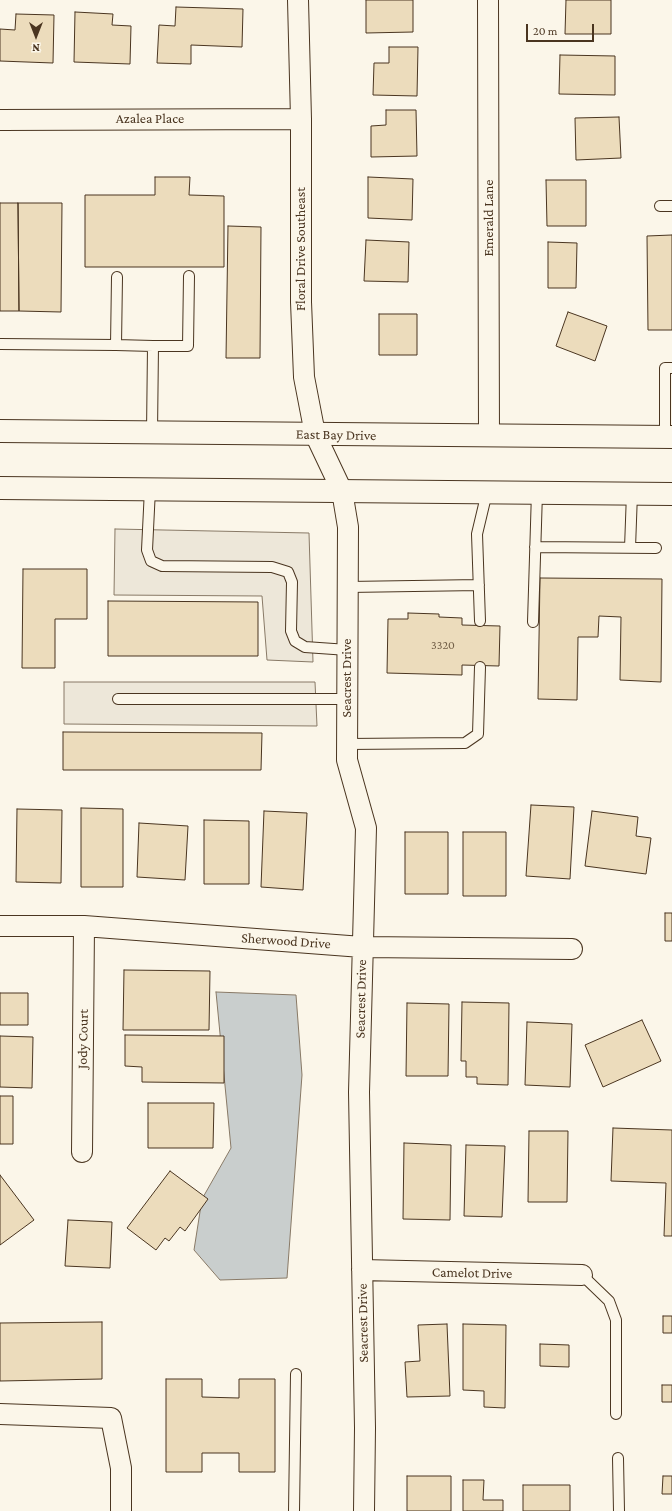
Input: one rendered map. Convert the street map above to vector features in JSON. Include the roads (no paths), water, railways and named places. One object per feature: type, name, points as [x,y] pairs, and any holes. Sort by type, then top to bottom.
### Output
[{"type":"main road","name":"East Bay Drive","points":[[0,432],[668,437]]},
{"type":"main road","points":[[0,488],[672,494]]},
{"type":"street","name":"Floral Drive Southeast","points":[[298,0],[301,294],[304,378],[315,434],[342,491]]},
{"type":"street","name":"Emerald Lane","points":[[488,0],[489,436]]},
{"type":"street","name":"Azalea Place","points":[[0,120],[300,119]]},
{"type":"street","name":"Seacrest Drive","points":[[342,491],[348,527],[347,760],[366,828],[359,1092],[365,1428],[364,1511]]},
{"type":"street","name":"Sherwood Drive","points":[[0,926],[84,926],[362,947],[572,949]]},
{"type":"street","name":"Jody Court","points":[[82,1152],[84,926]]},
{"type":"street","name":"Camelot Drive","points":[[362,1270],[582,1275]]},
{"type":"street","points":[[0,1414],[111,1418],[121,1468],[121,1511]]},
{"type":"lane","points":[[660,206],[672,206]]},
{"type":"lane","points":[[116,346],[117,276]]},
{"type":"lane","points":[[0,344],[188,346],[189,276]]},
{"type":"lane","points":[[152,433],[153,346]]},
{"type":"lane","points":[[668,437],[665,368],[672,368]]},
{"type":"lane","points":[[150,489],[147,550],[151,561],[162,566],[272,567],[288,572],[292,582],[291,631],[295,641],[304,647],[348,650]]},
{"type":"lane","points":[[480,621],[477,534],[487,492]]},
{"type":"lane","points":[[533,622],[537,492]]},
{"type":"lane","points":[[630,548],[632,493]]},
{"type":"lane","points":[[536,547],[656,548]]},
{"type":"lane","points":[[348,587],[479,586]]},
{"type":"lane","points":[[347,744],[465,743],[478,734],[480,667]]},
{"type":"lane","points":[[118,699],[347,698]]},
{"type":"lane","points":[[582,1275],[609,1301],[616,1320],[616,1414]]},
{"type":"lane","points":[[294,1511],[296,1374]]},
{"type":"lane","points":[[618,1458],[619,1511]]}]
